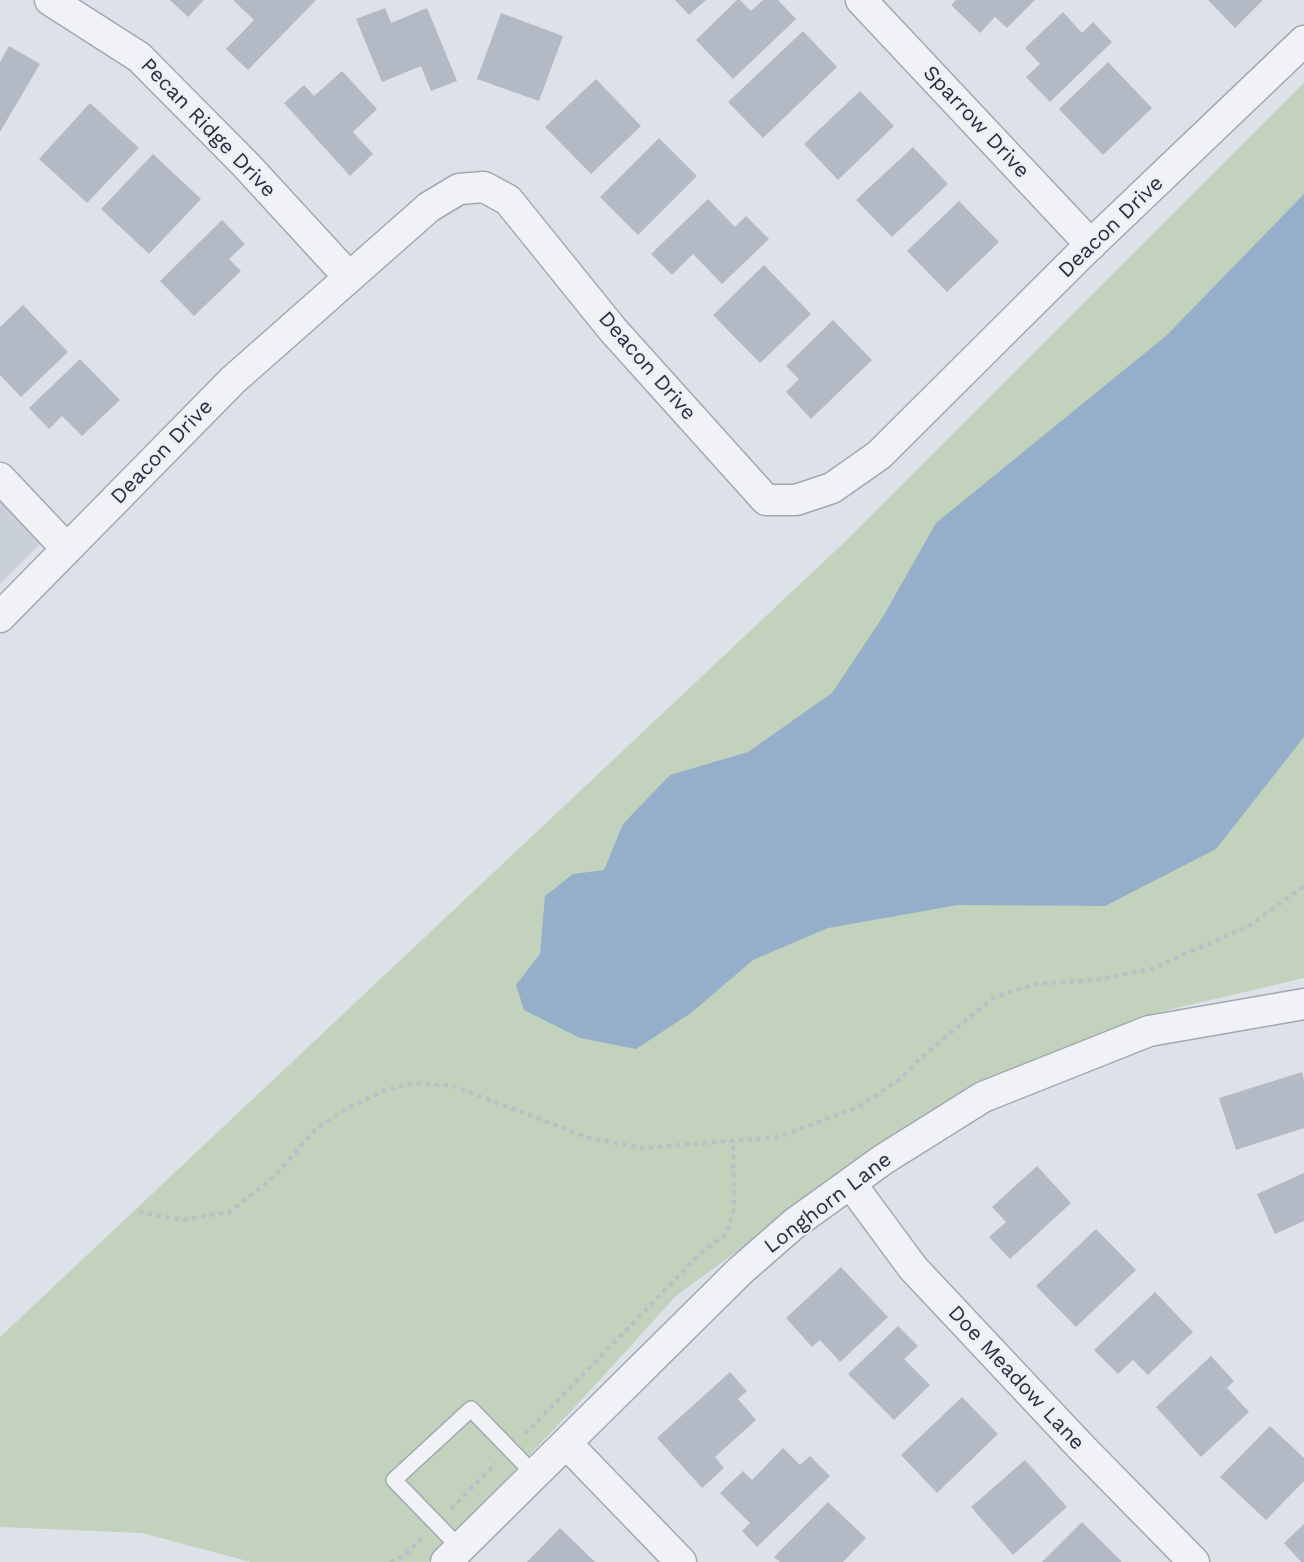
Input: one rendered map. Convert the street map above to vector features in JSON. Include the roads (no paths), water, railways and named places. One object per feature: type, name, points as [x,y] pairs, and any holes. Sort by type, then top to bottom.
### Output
[{"type":"street","name":"Pecan Ridge Drive","points":[[50,0],[139,57],[246,165],[349,277]]},
{"type":"street","name":"Sparrow Drive","points":[[861,0],[1091,245]]},
{"type":"street","name":"Deacon Drive","points":[[0,617],[233,380],[429,207],[459,189],[484,187],[508,200],[613,330],[766,500],[796,500],[832,488],[879,455],[1091,245],[1304,41]]},
{"type":"street","points":[[0,478],[67,549]]},
{"type":"street","name":"Longhorn Lane","points":[[453,1555],[740,1271],[795,1223],[884,1159],[983,1097],[1149,1031],[1304,1004]]},
{"type":"street","name":"Doe Meadow Lane","points":[[851,1184],[913,1268],[1081,1447],[1194,1562]]},
{"type":"street","points":[[567,1444],[681,1562]]},
{"type":"lane","points":[[453,1555],[436,1524],[394,1480],[471,1408],[535,1474]]},
{"type":"water","points":[[1304,194],[1304,737],[1216,849],[1105,906],[958,905],[828,928],[753,960],[691,1013],[636,1049],[580,1038],[524,1010],[516,985],[540,954],[545,896],[573,874],[604,870],[623,824],[670,775],[748,752],[832,693],[884,615],[936,523],[1167,335]]}]
